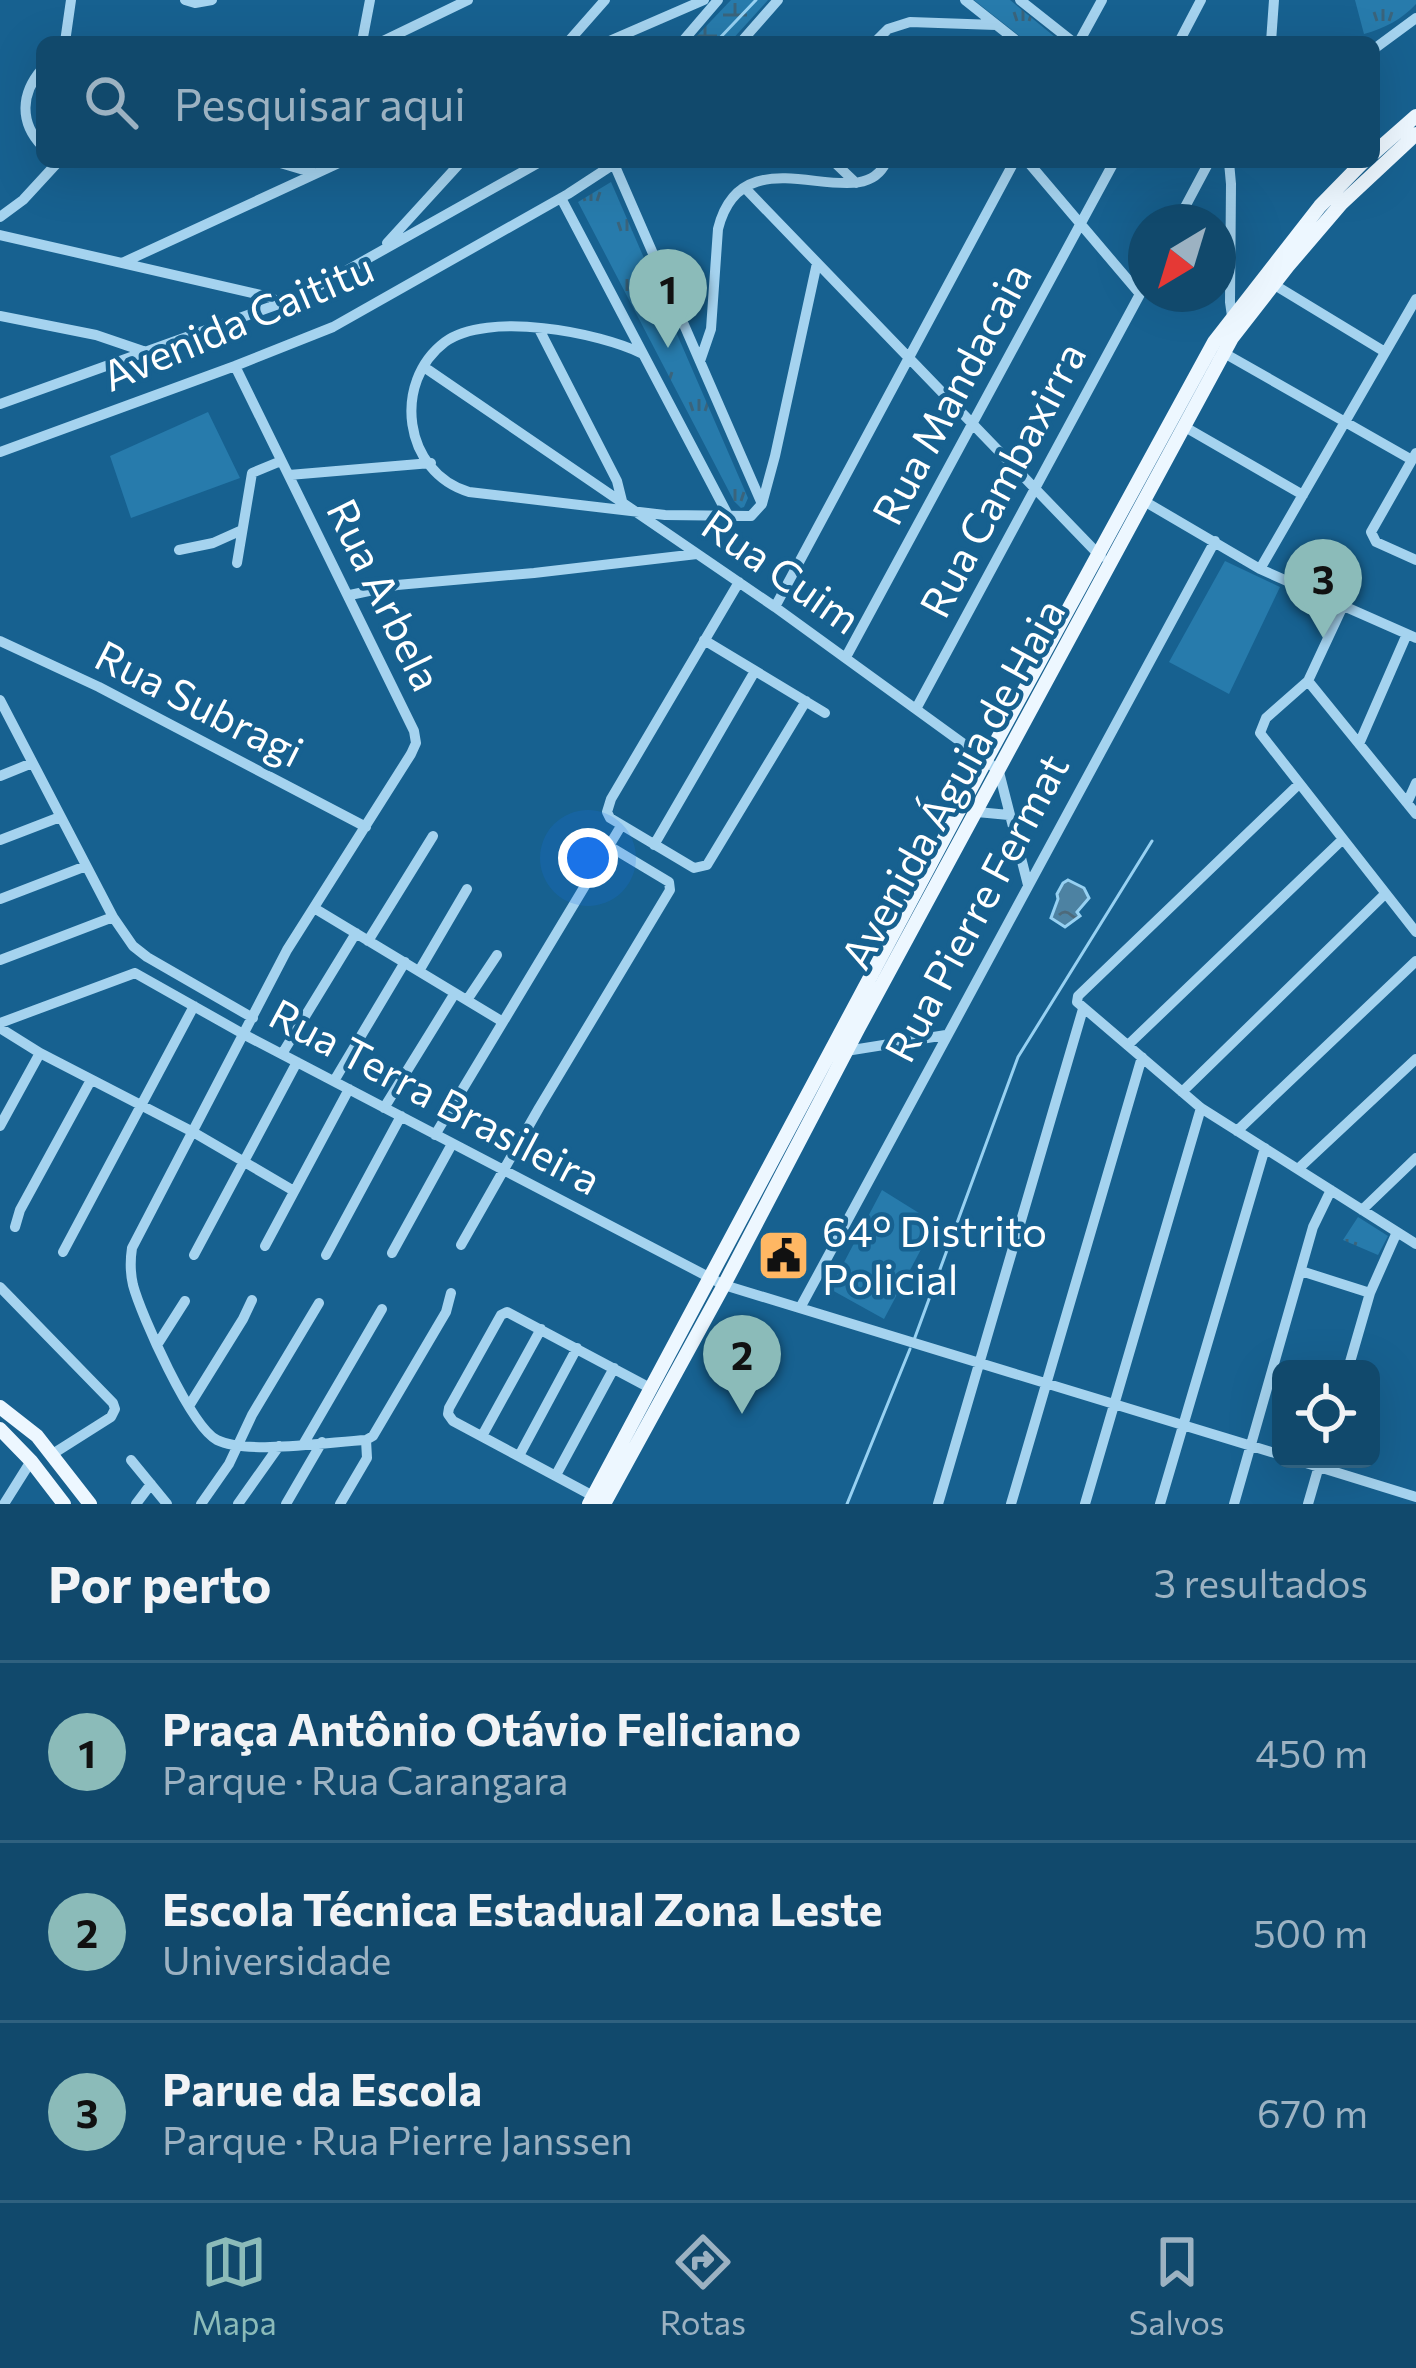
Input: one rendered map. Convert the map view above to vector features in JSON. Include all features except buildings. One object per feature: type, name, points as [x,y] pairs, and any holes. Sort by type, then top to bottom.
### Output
[{"type":"main road","points":[[1380,148],[1416,116]]},
{"type":"main road","name":"Avenida Águia de Haia","points":[[1380,168],[1416,134]]},
{"type":"main road","name":"Avenida Águia de Haia","points":[[596,1501],[650,1388],[718,1282],[986,760],[1144,500],[1238,320],[1320,206],[1358,168]]},
{"type":"main road","name":"Avenida Águia de Haia","points":[[596,1501],[846,1051],[856,1017],[999,772],[1214,342],[1380,168]]},
{"type":"main road","points":[[0,1407],[37,1436],[85,1498],[66,1504],[0,1429]]},
{"type":"street","points":[[66,36],[71,0]]},
{"type":"street","points":[[191,1],[212,0]]},
{"type":"street","points":[[365,36],[370,0]]},
{"type":"street","points":[[377,36],[453,0]]},
{"type":"street","points":[[394,36],[469,0]]},
{"type":"street","points":[[573,36],[605,0]]},
{"type":"street","points":[[621,36],[704,0]]},
{"type":"street","points":[[687,36],[718,0]]},
{"type":"street","points":[[748,36],[778,0]]},
{"type":"street","points":[[965,0],[1010,36]]},
{"type":"street","points":[[1020,0],[1068,36]]},
{"type":"street","points":[[1080,36],[1102,0]]},
{"type":"street","points":[[1182,36],[1201,0]]},
{"type":"street","points":[[1271,36],[1274,0]]},
{"type":"street","points":[[1380,45],[1416,18]]},
{"type":"street","points":[[885,36],[898,24],[910,22],[996,25]]},
{"type":"street","points":[[36,76],[24,104],[36,139]]},
{"type":"street","points":[[43,168],[44,177]]},
{"type":"street","points":[[0,217],[54,168]]},
{"type":"street","points":[[298,168],[315,173]]},
{"type":"street","points":[[122,263],[327,168]]},
{"type":"street","points":[[380,250],[456,168]]},
{"type":"street","name":"Avenida Caititu","points":[[0,404],[301,296],[529,168]]},
{"type":"street","name":"Avenida Caititu","points":[[0,452],[235,367],[362,312],[607,168]]},
{"type":"street","points":[[617,168],[762,504]]},
{"type":"street","points":[[840,168],[856,183]]},
{"type":"street","points":[[700,361],[711,329],[722,214],[727,204],[745,188],[768,178],[856,183],[882,168]]},
{"type":"street","points":[[775,607],[1011,168]]},
{"type":"street","points":[[1033,168],[1128,273]]},
{"type":"street","name":"Rua Mandacaia","points":[[846,657],[1111,168]]},
{"type":"street","points":[[1187,204],[1205,168]]},
{"type":"street","points":[[1232,168],[1238,320]]},
{"type":"street","points":[[745,188],[1104,559]]},
{"type":"street","points":[[561,197],[729,518]]},
{"type":"street","points":[[408,220],[411,234]]},
{"type":"street","points":[[0,235],[280,303]]},
{"type":"street","points":[[643,354],[615,341],[539,329],[493,326],[462,333],[448,340],[413,387],[415,436],[430,464],[447,481],[469,492],[636,512],[751,517],[762,504],[775,456],[817,263]]},
{"type":"street","points":[[1273,284],[1385,352]]},
{"type":"street","points":[[251,293],[256,311]]},
{"type":"street","points":[[1260,569],[1416,299]]},
{"type":"street","name":"Rua Cambaxirra","points":[[917,707],[1130,312]]},
{"type":"street","points":[[0,316],[142,351]]},
{"type":"street","points":[[539,329],[617,481],[622,501]]},
{"type":"street","points":[[115,342],[124,358]]},
{"type":"street","points":[[1223,353],[1414,457],[1371,532],[1376,542],[1416,560]]},
{"type":"street","name":"Rua Arbela","points":[[189,1406],[142,1313],[131,1279],[132,1248],[287,950],[412,754],[416,738],[235,367]]},
{"type":"street","name":"Rua Cuim","points":[[424,367],[917,707],[999,772]]},
{"type":"street","points":[[1185,427],[1303,495]]},
{"type":"street","points":[[237,563],[252,473],[281,460]]},
{"type":"street","points":[[289,475],[430,464]]},
{"type":"street","points":[[1144,500],[1260,569],[1412,636],[1359,744]]},
{"type":"street","points":[[179,550],[214,543],[242,530]]},
{"type":"street","name":"Rua Pierre Fermat","points":[[800,1308],[1215,541]]},
{"type":"street","points":[[350,595],[397,585],[698,554]]},
{"type":"street","points":[[739,582],[611,800],[608,815],[701,868],[711,862],[806,701]]},
{"type":"street","points":[[1343,606],[1308,681],[1266,718],[1260,733],[1416,932]]},
{"type":"street","points":[[704,640],[825,713]]},
{"type":"street","name":"Rua Subragi","points":[[0,641],[366,827]]},
{"type":"street","points":[[654,845],[755,671]]},
{"type":"street","points":[[1308,681],[1416,814]]},
{"type":"street","name":"Rua Terra Brasileira","points":[[0,700],[3,714],[133,946],[253,1018]]},
{"type":"street","points":[[0,776],[32,763]]},
{"type":"street","points":[[999,772],[1028,885]]},
{"type":"street","points":[[1407,803],[1416,783]]},
{"type":"street","points":[[1298,785],[1078,996],[1078,1002],[1201,1108],[1415,1242]]},
{"type":"street","points":[[977,812],[1009,815]]},
{"type":"street","points":[[0,840],[60,817]]},
{"type":"street","points":[[435,1135],[621,826]]},
{"type":"street","points":[[368,941],[433,836]]},
{"type":"street","points":[[1128,1045],[1342,840]]},
{"type":"street","points":[[461,1245],[671,887],[609,846]]},
{"type":"street","points":[[0,899],[86,866]]},
{"type":"street","points":[[419,970],[467,889]]},
{"type":"street","points":[[1182,1092],[1385,894]]},
{"type":"street","points":[[314,908],[503,1022]]},
{"type":"street","points":[[0,960],[113,917]]},
{"type":"street","points":[[282,1054],[356,933]]},
{"type":"street","points":[[467,1000],[497,955]]},
{"type":"street","points":[[0,1026],[135,973],[147,957]]},
{"type":"street","points":[[1237,1131],[1416,961]]},
{"type":"street","points":[[334,1081],[405,962]]},
{"type":"street","name":"Rua Terra Brasileira","points":[[135,973],[244,1035],[718,1282],[1272,1452]]},
{"type":"street","points":[[385,1108],[454,992]]},
{"type":"street","points":[[63,1252],[194,1006]]},
{"type":"street","points":[[938,1504],[1083,1009]]},
{"type":"street","points":[[0,1026],[40,1053],[193,1132],[294,1191]]},
{"type":"street","points":[[846,1051],[946,1035]]},
{"type":"street","points":[[0,1126],[40,1053]]},
{"type":"street","points":[[1011,1504],[1142,1058]]},
{"type":"street","points":[[1298,1169],[1416,1059]]},
{"type":"street","points":[[194,1255],[298,1062]]},
{"type":"street","points":[[15,1227],[91,1080]]},
{"type":"street","points":[[265,1246],[349,1089]]},
{"type":"street","points":[[1085,1504],[1201,1108]]},
{"type":"street","points":[[326,1255],[400,1116]]},
{"type":"street","points":[[392,1253],[452,1144]]},
{"type":"street","points":[[1160,1504],[1265,1148]]},
{"type":"street","points":[[1362,1210],[1416,1158]]},
{"type":"street","points":[[1234,1504],[1313,1227],[1331,1190]]},
{"type":"street","points":[[1351,1360],[1370,1293],[1397,1232]]},
{"type":"street","points":[[1300,1271],[1370,1293]]},
{"type":"street","points":[[0,1287],[115,1409],[111,1417],[52,1455]]},
{"type":"street","points":[[252,1300],[189,1406],[206,1432],[220,1442],[279,1445],[366,1440],[376,1432],[446,1312],[451,1293]]},
{"type":"street","points":[[157,1345],[185,1301]]},
{"type":"street","points":[[201,1504],[229,1464],[252,1415],[319,1303]]},
{"type":"street","points":[[304,1443],[382,1310]]},
{"type":"street","points":[[596,1501],[453,1420],[449,1408],[507,1312],[650,1388]]},
{"type":"street","points":[[482,1436],[541,1329]]},
{"type":"street","points":[[520,1454],[578,1348]]},
{"type":"street","points":[[556,1475],[614,1368]]},
{"type":"street","points":[[340,1504],[367,1458],[366,1440]]},
{"type":"street","points":[[286,1504],[322,1442]]},
{"type":"street","points":[[238,1504],[279,1445]]},
{"type":"street","points":[[130,1460],[166,1504]]},
{"type":"street","points":[[4,1504],[31,1461]]},
{"type":"street","points":[[1308,1504],[1319,1468]]},
{"type":"street","points":[[1334,1468],[1416,1497]]},
{"type":"street","points":[[136,1504],[151,1484]]},
{"type":"street","points":[[1382,1504],[1388,1488]]},
{"type":"green space","points":[[731,0],[768,0],[735,36],[697,36]]},
{"type":"green space","points":[[974,0],[1010,0],[1054,36],[1019,36]]},
{"type":"green space","points":[[1355,0],[1416,0],[1416,4],[1392,23],[1364,34]]},
{"type":"green space","points":[[611,182],[748,498],[744,507],[734,501],[578,202]]},
{"type":"green space","points":[[208,412],[240,478],[131,518],[110,456]]},
{"type":"green space","points":[[1225,561],[1280,587],[1229,694],[1169,662]]},
{"type":"green space","points":[[882,1190],[935,1223],[884,1319],[830,1289]]},
{"type":"green space","points":[[1358,1217],[1388,1236],[1378,1255],[1343,1240]]},
{"type":"water","points":[[1068,880],[1084,888],[1089,898],[1077,912],[1080,916],[1065,927],[1051,918],[1057,894]]},
{"type":"waterway","points":[[722,36],[756,0]]},
{"type":"waterway","points":[[914,1340],[1018,1057],[1152,841]]},
{"type":"waterway","points":[[847,1504],[910,1349]]},
{"type":"place","name":"Praça Antônio Otávio Feliciano","points":[[668,348]]},
{"type":"place","name":"Parue da Escola","points":[[1323,638]]},
{"type":"place","name":"64º Distrito Policial","points":[[783,1256]]},
{"type":"place","name":"Escola Técnica Estadual Zona Leste","points":[[742,1414]]}]
